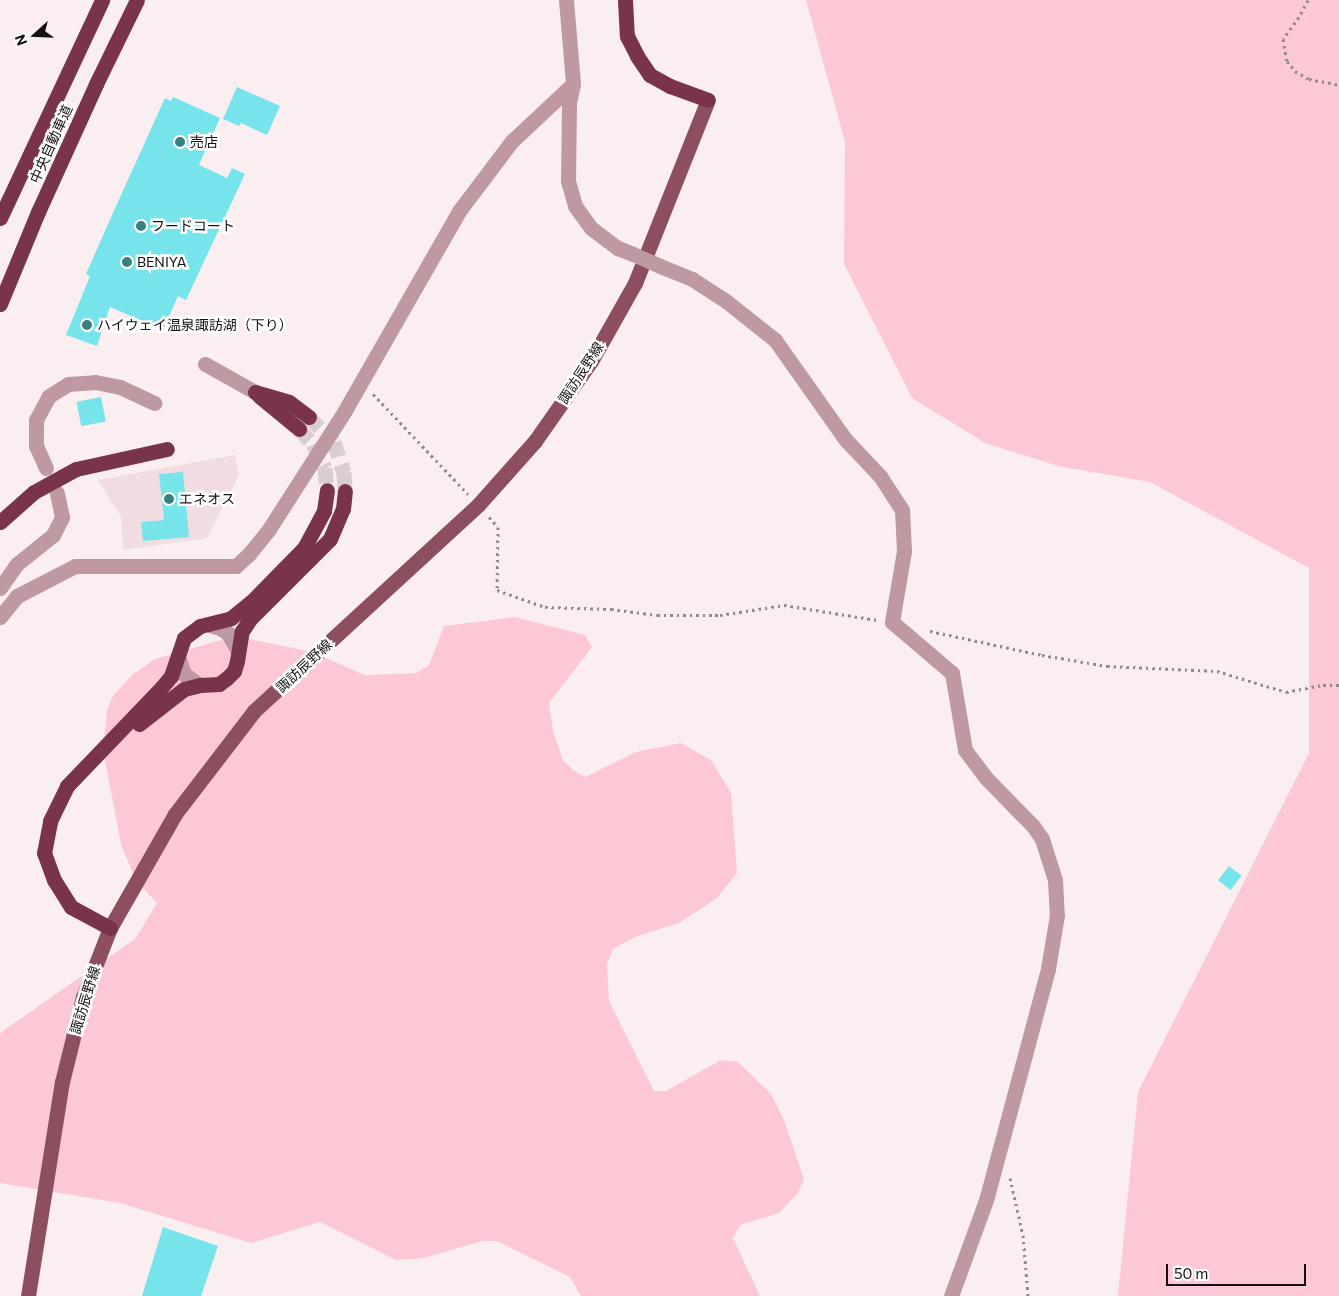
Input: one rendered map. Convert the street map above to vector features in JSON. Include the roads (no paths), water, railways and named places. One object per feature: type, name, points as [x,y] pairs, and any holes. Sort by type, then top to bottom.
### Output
[{"type":"highway","name":"中央自動車道","points":[[0,218],[102,0]]},
{"type":"highway","name":"中央自動車道","points":[[0,304],[53,178],[137,0]]},
{"type":"highway","points":[[625,0],[627,36],[637,56],[650,75],[670,86],[708,100]]},
{"type":"highway","points":[[254,392],[289,402],[309,416]]},
{"type":"highway","points":[[254,392],[298,429]]},
{"type":"highway","points":[[0,522],[34,492],[76,469],[167,449]]},
{"type":"highway","points":[[110,928],[71,907],[54,880],[44,853],[50,821],[67,786],[171,676],[184,638],[200,626],[210,626],[231,618],[304,548],[324,511],[328,490]]},
{"type":"highway","points":[[80,773],[170,698],[184,689],[200,684],[219,684],[234,671],[242,630],[250,618],[330,539],[343,508],[345,492]]},
{"type":"main road","name":"諏訪辰野線","points":[[29,1296],[62,1082],[83,997],[110,928],[175,814],[254,711],[478,505],[535,441],[591,361],[635,283],[708,100]]},
{"type":"street","points":[[566,0],[573,84],[570,103],[568,181],[575,206],[591,228],[618,248],[692,280],[726,301],[775,340],[844,439],[880,476],[902,510],[904,551],[892,622],[952,674],[965,750],[986,778],[1033,826],[1042,839],[1055,880],[1057,915],[1048,969],[986,1200],[951,1296]]},
{"type":"street","points":[[0,617],[17,596],[75,566],[236,566],[250,554],[269,529],[362,382],[459,211],[512,141],[573,84]]},
{"type":"street","points":[[205,364],[254,392]]},
{"type":"street","points":[[46,468],[36,446],[36,420],[49,396],[68,384],[95,382],[120,387],[154,403]]},
{"type":"street","points":[[0,588],[16,564],[53,536],[62,517],[57,494]]},
{"type":"street","points":[[210,626],[228,633],[238,651]]},
{"type":"street","points":[[178,656],[184,674],[200,684]]},
{"type":"tunnel","points":[[309,417],[334,442],[344,472],[345,491]]},
{"type":"tunnel","points":[[299,429],[313,444],[325,468],[327,490]]},
{"type":"place","name":"売店","points":[[180,142]]},
{"type":"place","name":"フードコート","points":[[141,226]]},
{"type":"place","name":"BENIYA","points":[[127,262]]},
{"type":"place","name":"ハイウェイ温泉諏訪湖（下り）","points":[[87,325]]},
{"type":"place","name":"エネオス","points":[[169,499]]}]
